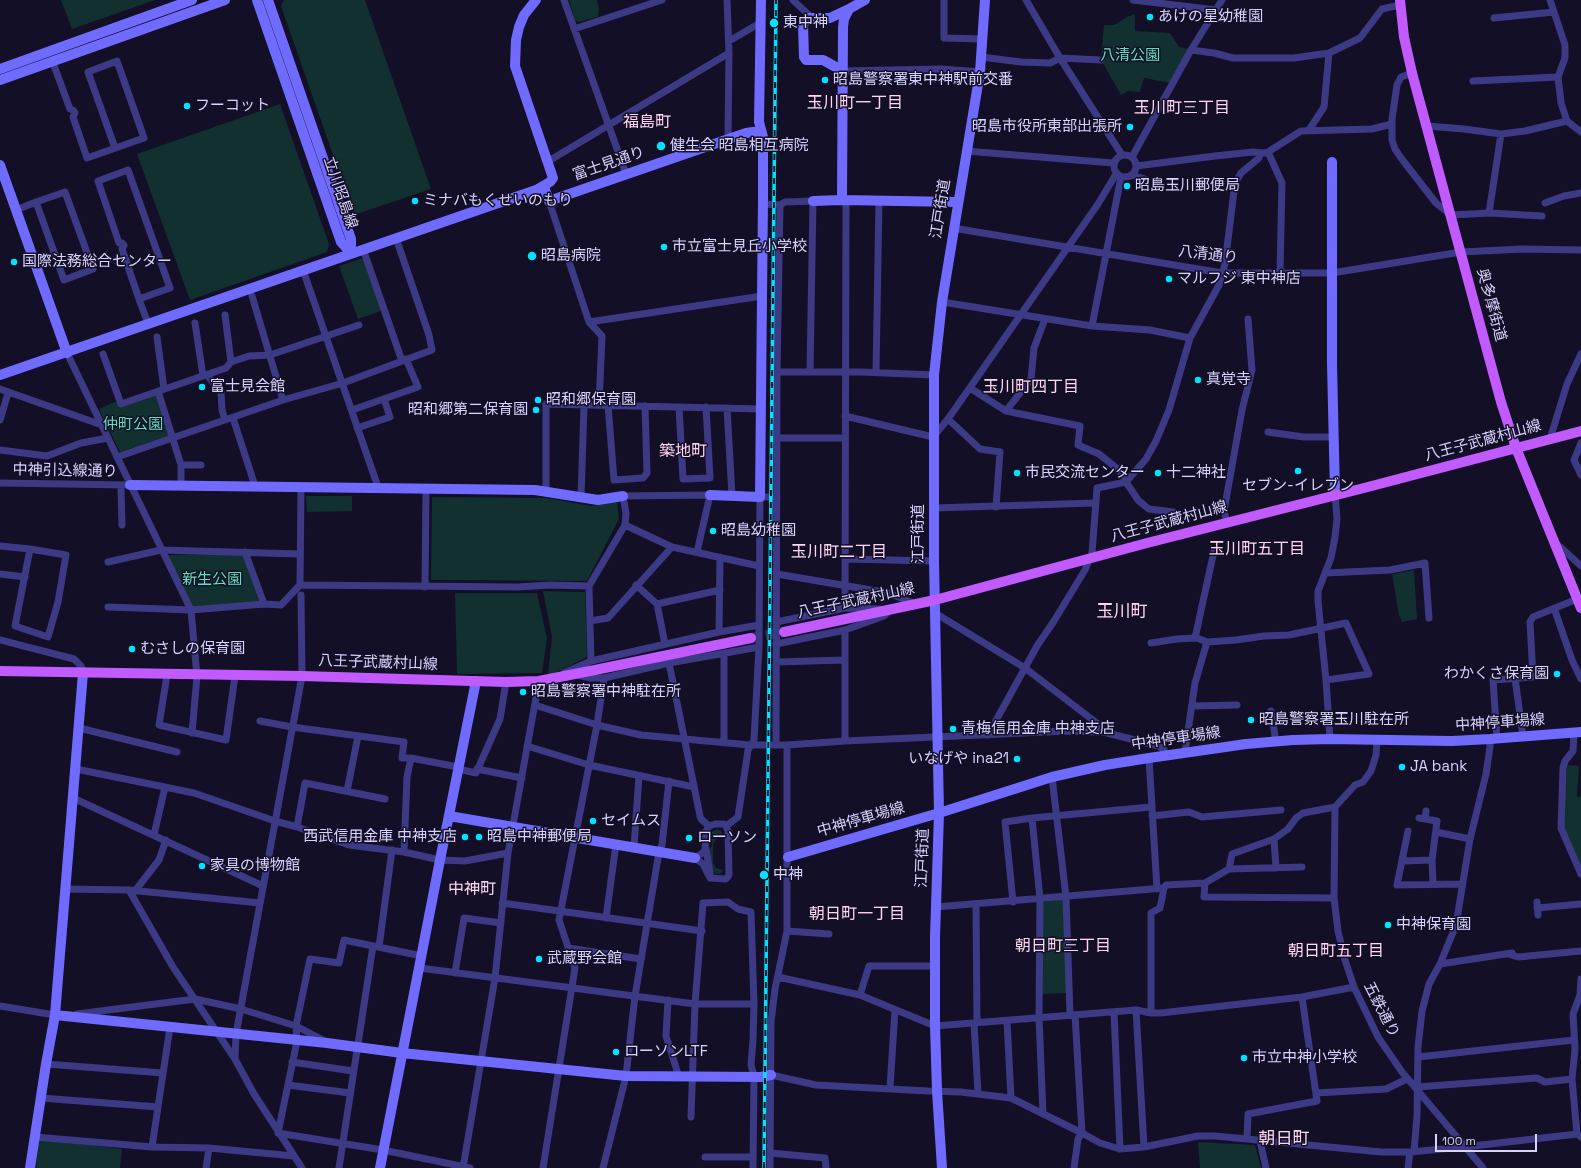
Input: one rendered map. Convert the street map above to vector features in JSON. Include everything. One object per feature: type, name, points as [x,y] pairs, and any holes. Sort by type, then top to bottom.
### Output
[{"type":"main road","name":"奥多摩街道","points":[[1400,2],[1404,36],[1412,73],[1501,402],[1516,448],[1579,604]]},
{"type":"main road","name":"八王子武蔵村山線","points":[[784,632],[935,600],[1335,494],[1581,431]]},
{"type":"main road","name":"八王子武蔵村山線","points":[[0,672],[197,676],[302,676],[506,682],[551,679],[750,638]]},
{"type":"street","points":[[0,69],[192,0]]},
{"type":"street","points":[[0,80],[52,60],[225,0]]},
{"type":"street","name":"立川昭島線","points":[[257,0],[341,242],[351,253]]},
{"type":"street","name":"立川昭島線","points":[[268,0],[351,239],[351,253]]},
{"type":"street","points":[[0,375],[149,325],[351,253],[544,187],[553,178],[515,66],[516,40],[519,27],[524,15],[536,0]]},
{"type":"street","points":[[564,0],[626,174]]},
{"type":"street","points":[[574,29],[662,0]]},
{"type":"street","points":[[727,0],[729,41],[728,139]]},
{"type":"street","points":[[726,826],[738,817],[748,750],[754,740],[759,647],[763,204],[763,137],[759,122],[761,0]]},
{"type":"street","points":[[793,0],[812,18]]},
{"type":"street","points":[[830,18],[849,4],[865,0]]},
{"type":"street","points":[[944,0],[944,38],[982,39]]},
{"type":"street","name":"江戸街道","points":[[942,1168],[937,1091],[935,1026],[936,907],[939,813],[934,561],[934,375],[942,302],[953,228],[980,72],[985,0]]},
{"type":"street","points":[[1026,0],[1060,58],[1122,155]]},
{"type":"street","points":[[1133,0],[1216,10]]},
{"type":"street","points":[[1132,157],[1222,0]]},
{"type":"street","points":[[1550,0],[1565,45],[1565,58],[1558,77],[1561,104],[1568,121],[1581,131]]},
{"type":"street","points":[[1192,50],[1214,53],[1233,58],[1294,58],[1329,53],[1360,38],[1382,9],[1400,2]]},
{"type":"street","points":[[845,608],[843,28],[844,19],[849,4]]},
{"type":"street","points":[[1494,18],[1554,12]]},
{"type":"street","points":[[843,28],[835,19],[830,18],[812,18],[804,20],[803,24],[804,57],[806,60],[823,60],[835,56],[843,50]]},
{"type":"street","points":[[729,41],[760,23]]},
{"type":"street","points":[[547,162],[729,53]]},
{"type":"street","points":[[1309,130],[1324,108],[1329,53]]},
{"type":"street","points":[[981,57],[1021,62],[1050,62],[1060,58],[1101,60]]},
{"type":"street","points":[[52,60],[88,158],[144,138],[117,61],[88,72],[115,148]]},
{"type":"street","points":[[823,60],[843,71],[941,69],[980,72]]},
{"type":"street","points":[[1412,73],[1399,80],[1392,124],[1394,144],[1401,158],[1436,203],[1451,215],[1489,213],[1542,216]]},
{"type":"street","points":[[1473,81],[1558,77]]},
{"type":"street","points":[[1427,126],[1501,134],[1525,131],[1568,121]]},
{"type":"street","points":[[1136,166],[1215,156],[1268,152],[1301,131],[1372,129],[1392,124]]},
{"type":"street","name":"富士見通り","points":[[548,201],[728,139],[753,132],[761,132]]},
{"type":"street","points":[[1489,213],[1501,134]]},
{"type":"street","points":[[966,151],[1114,163]]},
{"type":"street","points":[[1268,152],[1282,183],[1280,272]]},
{"type":"street","points":[[988,735],[1037,646],[1054,621],[1090,559],[1092,553],[1097,488],[1126,482],[1149,454],[1156,441],[1171,404],[1190,338],[1219,285],[1225,264],[1235,183],[1241,173],[1259,158],[1260,153]]},
{"type":"street","points":[[1092,326],[1106,254],[1118,175],[1114,163],[1116,158],[1122,155],[1132,157]]},
{"type":"street","points":[[1118,175],[1127,178],[1132,175],[1136,166],[1132,157]]},
{"type":"street","points":[[1330,739],[1318,591],[1331,558],[1337,519],[1334,437],[1332,162]]},
{"type":"street","points":[[0,165],[67,353],[117,457],[128,488],[191,610],[197,676],[192,733]]},
{"type":"street","points":[[140,299],[170,288],[128,170],[98,181],[149,325]]},
{"type":"street","points":[[845,416],[933,437],[970,388],[1118,175]]},
{"type":"street","points":[[1132,175],[1145,179]]},
{"type":"street","points":[[544,187],[589,322],[602,336],[599,405]]},
{"type":"street","points":[[16,210],[36,202],[65,192],[93,269],[64,280],[36,202]]},
{"type":"street","points":[[1545,203],[1564,196],[1581,193]]},
{"type":"street","points":[[763,204],[780,205],[785,202],[844,200],[958,202]]},
{"type":"street","points":[[876,372],[879,200]]},
{"type":"street","points":[[810,372],[813,201]]},
{"type":"street","points":[[776,745],[777,372],[780,205]]},
{"type":"street","name":"八清通り","points":[[953,228],[1222,273],[1332,273],[1461,252],[1523,248],[1581,250]]},
{"type":"street","points":[[117,457],[283,400],[342,382],[432,350],[429,335],[396,238]]},
{"type":"street","points":[[352,410],[418,387],[404,360],[363,249]]},
{"type":"street","points":[[303,270],[378,487]]},
{"type":"street","points":[[252,296],[283,400]]},
{"type":"street","points":[[589,322],[762,296]]},
{"type":"street","points":[[942,302],[1092,326],[1150,330],[1190,338]]},
{"type":"street","points":[[225,315],[231,362]]},
{"type":"street","points":[[1006,411],[1031,380],[1034,348],[1045,319]]},
{"type":"street","points":[[1227,523],[1224,511],[1242,410],[1252,370],[1248,319]]},
{"type":"street","points":[[195,323],[205,375],[221,392],[222,410],[225,420]]},
{"type":"street","points":[[103,354],[121,404],[226,368],[231,362],[249,356],[270,355],[359,325]]},
{"type":"street","points":[[157,337],[161,390],[182,465],[181,485]]},
{"type":"street","points":[[1550,439],[1567,384],[1581,354]]},
{"type":"street","points":[[777,372],[876,372],[934,375]]},
{"type":"street","points":[[970,388],[1006,411],[1080,426],[1078,445],[1099,454],[1114,466],[1125,477],[1126,482],[1138,500],[1149,509],[1173,512]]},
{"type":"street","points":[[0,389],[102,425]]},
{"type":"street","points":[[0,420],[8,393]]},
{"type":"street","points":[[357,428],[390,417],[384,399]]},
{"type":"street","points":[[546,491],[546,404],[761,409]]},
{"type":"street","points":[[608,405],[614,480],[642,478],[647,473],[645,406]]},
{"type":"street","points":[[581,498],[584,406]]},
{"type":"street","points":[[679,407],[683,479],[710,478],[706,407]]},
{"type":"street","points":[[727,408],[732,496]]},
{"type":"street","points":[[233,418],[255,486]]},
{"type":"street","points":[[948,419],[980,449],[1000,452],[996,507]]},
{"type":"street","points":[[1268,432],[1304,437],[1334,437]]},
{"type":"street","points":[[0,450],[47,456],[81,443],[108,438]]},
{"type":"street","points":[[778,438],[845,438]]},
{"type":"street","points":[[1581,443],[1574,460],[1581,475]]},
{"type":"street","points":[[182,465],[201,465]]},
{"type":"street","name":"中神引込線通り","points":[[0,483],[128,488]]},
{"type":"street","points":[[21,488],[128,488],[181,485],[378,487],[546,491],[598,500],[623,496],[710,495],[777,497]]},
{"type":"street","points":[[108,606],[191,610],[264,604],[281,605],[300,585],[301,487]]},
{"type":"street","points":[[122,526],[128,488]]},
{"type":"street","points":[[425,587],[426,489]]},
{"type":"street","points":[[697,552],[710,495]]},
{"type":"street","points":[[592,661],[589,586],[625,524],[626,513],[623,496]]},
{"type":"street","points":[[934,508],[1095,503]]},
{"type":"street","points":[[625,524],[672,547],[759,566]]},
{"type":"street","points":[[1554,542],[1581,566]]},
{"type":"street","points":[[0,546],[30,549],[66,555],[58,602],[48,637],[14,626],[30,549]]},
{"type":"street","points":[[590,621],[608,618],[636,585],[672,547]]},
{"type":"street","points":[[108,562],[161,550],[300,554]]},
{"type":"street","points":[[1195,638],[1214,550]]},
{"type":"street","points":[[245,552],[264,604]]},
{"type":"street","points":[[719,632],[720,557]]},
{"type":"street","points":[[845,559],[934,561]]},
{"type":"street","points":[[1326,573],[1390,570],[1426,563],[1429,618]]},
{"type":"street","points":[[0,574],[25,577]]},
{"type":"street","points":[[777,574],[845,584],[889,593],[915,604]]},
{"type":"street","points":[[300,585],[425,587],[589,586]]},
{"type":"street","points":[[636,585],[657,604],[665,644]]},
{"type":"street","points":[[657,604],[720,590]]},
{"type":"street","points":[[235,1059],[236,1034],[302,676],[301,595]]},
{"type":"street","points":[[1408,1168],[1412,1152],[1417,1116],[1418,1057],[1422,1011],[1429,984],[1440,964],[1456,925],[1470,839],[1493,739],[1493,680],[1533,677],[1530,622],[1533,617],[1554,608],[1579,604]]},
{"type":"street","points":[[776,622],[845,608],[890,609]]},
{"type":"street","points":[[1554,608],[1572,660],[1581,679]]},
{"type":"street","points":[[776,644],[845,630],[884,616],[890,609]]},
{"type":"street","points":[[935,613],[1025,668],[1098,724],[1102,732]]},
{"type":"street","points":[[1151,643],[1195,638],[1207,642],[1289,635],[1346,623],[1369,674],[1326,680]]},
{"type":"street","points":[[551,679],[592,661],[719,632],[759,625]]},
{"type":"street","points":[[845,630],[845,741]]},
{"type":"street","points":[[0,640],[74,659],[81,666],[83,673],[55,1015],[30,1168]]},
{"type":"street","points":[[1185,752],[1195,682],[1207,642]]},
{"type":"street","points":[[574,674],[591,678],[604,678],[669,663],[759,647]]},
{"type":"street","points":[[724,653],[724,742]]},
{"type":"street","points":[[776,662],[845,660]]},
{"type":"street","points":[[669,663],[686,739],[694,787],[702,819],[709,826]]},
{"type":"street","points":[[167,675],[159,725],[226,740],[235,676]]},
{"type":"street","points":[[543,1168],[575,968],[559,920],[562,912],[597,725],[604,678]]},
{"type":"street","points":[[1514,678],[1524,736]]},
{"type":"street","points":[[278,1133],[343,1145],[384,1150],[466,1168],[481,1061],[495,978],[502,903],[512,826],[539,680]]},
{"type":"street","points":[[380,1168],[476,681]]},
{"type":"street","points":[[260,721],[292,727],[404,742],[402,758],[411,758],[476,773],[500,719],[506,682]]},
{"type":"street","points":[[534,705],[597,725],[641,735],[750,745],[787,745],[1068,731],[1102,732],[1159,746],[1164,750],[1166,755]]},
{"type":"street","points":[[1192,706],[1237,705]]},
{"type":"street","points":[[1271,712],[1276,742]]},
{"type":"street","points":[[79,728],[177,752]]},
{"type":"street","points":[[1578,732],[1573,751],[1565,761],[1563,768],[1561,828],[1581,874]]},
{"type":"street","name":"中神停車場線","points":[[788,857],[939,813],[1052,777],[1105,764],[1185,752],[1276,742],[1330,739],[1429,741],[1493,739],[1578,732]]},
{"type":"street","points":[[347,791],[358,736]]},
{"type":"street","points":[[1229,869],[1232,854],[1274,840],[1288,829],[1296,818],[1303,813],[1335,807],[1355,785],[1363,782],[1371,771],[1376,755],[1377,740]]},
{"type":"street","points":[[770,1168],[771,1022],[787,931],[787,745]]},
{"type":"street","points":[[528,746],[589,765],[694,787]]},
{"type":"street","points":[[404,852],[407,777],[411,758]]},
{"type":"street","points":[[1149,758],[1152,816],[1161,888],[1160,908],[1151,913],[1151,1013]]},
{"type":"street","points":[[76,769],[194,793],[275,822],[297,827],[349,845],[392,850],[440,860],[465,861],[508,853]]},
{"type":"street","points":[[477,769],[522,778]]},
{"type":"street","points":[[634,848],[639,776]]},
{"type":"street","points":[[1052,777],[1066,897],[1072,1015],[1082,1133],[1078,1139],[1074,1168]]},
{"type":"street","points":[[603,1168],[626,1076],[635,996],[659,852],[662,845],[669,781]]},
{"type":"street","points":[[297,827],[305,783],[385,799]]},
{"type":"street","points":[[154,835],[165,787]]},
{"type":"street","points":[[73,798],[263,886]]},
{"type":"street","points":[[1013,902],[1005,822],[1152,806]]},
{"type":"street","name":"五鉄通り","points":[[1335,807],[1334,898],[1340,938],[1345,960],[1354,987],[1378,1037],[1408,1079],[1483,1168]]},
{"type":"street","points":[[1152,816],[1189,812],[1202,817],[1281,810]]},
{"type":"street","points":[[1426,811],[1422,818],[1437,821],[1432,860],[1433,884]]},
{"type":"street","points":[[449,816],[695,858],[703,864],[710,878],[714,879],[726,879],[729,877],[728,836],[726,826]]},
{"type":"street","points":[[1032,818],[1040,899],[1038,1017],[1044,1114]]},
{"type":"street","points":[[714,879],[711,874],[706,849],[706,831],[709,826],[715,824],[724,824],[726,826]]},
{"type":"street","points":[[1408,831],[1397,885],[1462,884]]},
{"type":"street","points":[[1436,832],[1470,839]]},
{"type":"street","points":[[132,890],[159,860],[166,840]]},
{"type":"street","points":[[1274,840],[1276,868]]},
{"type":"street","points":[[606,918],[616,844]]},
{"type":"street","points":[[695,858],[706,849]]},
{"type":"street","points":[[339,1168],[353,1071],[392,850]]},
{"type":"street","points":[[1402,861],[1432,860]]},
{"type":"street","points":[[936,907],[1013,902],[1161,888],[1166,885],[1205,883],[1229,869],[1302,867]]},
{"type":"street","points":[[1205,883],[1204,897],[1334,898]]},
{"type":"street","points":[[65,889],[132,890],[260,903]]},
{"type":"street","points":[[132,890],[172,967],[195,999],[215,1032],[235,1059],[254,1094],[302,1168]]},
{"type":"street","points":[[691,1117],[695,1004],[702,931],[703,902],[728,902],[738,909],[751,912],[754,1004],[751,1065],[754,1076],[753,1168]]},
{"type":"street","points":[[502,903],[702,931]]},
{"type":"street","points":[[1537,908],[1581,904]]},
{"type":"street","points":[[976,905],[975,1023],[978,1094]]},
{"type":"street","points":[[455,972],[464,918],[501,923]]},
{"type":"street","points":[[787,931],[829,934]]},
{"type":"street","points":[[278,1133],[297,1040],[296,1026],[310,959],[339,963],[344,940],[422,956]]},
{"type":"street","points":[[568,948],[641,959]]},
{"type":"street","points":[[1440,964],[1510,953],[1518,957],[1581,951]]},
{"type":"street","points":[[860,995],[869,966],[935,966]]},
{"type":"street","points":[[420,968],[695,1004],[754,1004]]},
{"type":"street","points":[[778,977],[860,995],[935,1026],[1136,1010],[1161,1013],[1302,997],[1354,987]]},
{"type":"street","points":[[0,1006],[55,1015],[626,1076],[765,1077],[771,1075],[816,1085],[937,1091],[1011,1098],[1100,1143],[1120,1149],[1144,1147],[1198,1136],[1215,1136],[1381,1152],[1412,1152],[1579,1135],[1572,1079],[1575,1049],[1572,1014],[1580,995],[1581,979]]},
{"type":"street","points":[[1247,1139],[1248,1114],[1317,1101],[1302,997]]},
{"type":"street","points":[[67,1016],[195,999],[241,1009],[296,1026],[327,1043]]},
{"type":"street","points":[[668,1000],[666,1036],[679,1077]]},
{"type":"street","points":[[890,1088],[895,1010]]},
{"type":"street","points":[[1136,1010],[1144,1147]]},
{"type":"street","points":[[1114,1012],[1120,1149]]},
{"type":"street","points":[[1007,1021],[1011,1098]]},
{"type":"street","points":[[152,1147],[170,1027]]},
{"type":"street","points":[[1418,1057],[1574,1040]]},
{"type":"street","points":[[292,1062],[353,1071]]},
{"type":"street","points":[[46,1064],[163,1073]]},
{"type":"street","points":[[1417,1089],[1537,1078],[1545,1082],[1572,1079]]},
{"type":"street","points":[[1316,1093],[1386,1089],[1408,1079]]},
{"type":"street","points":[[288,1085],[350,1093]]},
{"type":"street","points":[[41,1098],[158,1107]]},
{"type":"street","points":[[35,1137],[152,1147],[209,1148],[294,1156]]},
{"type":"street","points":[[1260,1141],[1266,1168]]},
{"type":"street","points":[[206,1168],[209,1148]]},
{"type":"street","points":[[770,1153],[825,1158],[826,1168]]},
{"type":"street","points":[[705,1157],[753,1157]]},
{"type":"green space","points":[[61,0],[155,0],[72,29]]},
{"type":"green space","points":[[284,0],[365,0],[431,189],[354,215],[281,6]]},
{"type":"green space","points":[[569,0],[597,0],[599,10],[598,17],[578,22],[575,20]]},
{"type":"green space","name":"八清公園","points":[[1135,14],[1135,31],[1170,33],[1179,47],[1189,49],[1170,83],[1144,78],[1140,92],[1128,91],[1121,95],[1101,60],[1104,25],[1114,25]]},
{"type":"green space","points":[[280,104],[329,244],[327,252],[190,300],[137,154]]},
{"type":"green space","points":[[363,258],[381,311],[358,319],[339,266]]},
{"type":"green space","name":"仲町公園","points":[[157,395],[171,435],[120,452],[99,409],[117,401],[123,407]]},
{"type":"green space","points":[[306,496],[352,496],[352,511],[307,512]]},
{"type":"green space","points":[[432,497],[546,498],[591,506],[617,502],[619,519],[587,581],[431,580]]},
{"type":"green space","name":"新生公園","points":[[243,554],[259,602],[193,607],[166,555]]},
{"type":"green space","points":[[1414,570],[1417,619],[1402,622],[1399,615],[1392,574]]},
{"type":"green space","points":[[543,591],[585,592],[587,657],[553,674],[548,674],[552,637]]},
{"type":"green space","points":[[455,593],[537,593],[547,638],[542,673],[457,674]]},
{"type":"green space","points":[[1567,765],[1579,766],[1577,796],[1581,797],[1581,868],[1563,826]]},
{"type":"green space","points":[[717,829],[721,831],[722,837],[717,838],[713,844],[713,863],[716,868],[723,870],[718,874],[713,872],[708,852],[712,845],[711,834]]},
{"type":"green space","points":[[1065,899],[1067,993],[1040,994],[1042,902]]},
{"type":"green space","points":[[39,1139],[122,1149],[120,1168],[36,1168]]},
{"type":"green space","points":[[1198,1142],[1255,1145],[1261,1168],[1200,1168]]},
{"type":"tunnel","points":[[751,638],[784,632]]},
{"type":"railway","points":[[764,1168],[776,0]]},
{"type":"place","name":"あけの星幼稚園","points":[[1150,17]]},
{"type":"place","name":"東中神","points":[[774,23]]},
{"type":"place","name":"昭島警察署東中神駅前交番","points":[[825,80]]},
{"type":"place","name":"フーコット","points":[[187,106]]},
{"type":"place","name":"昭島市役所東部出張所","points":[[1130,127]]},
{"type":"place","name":"健生会 昭島相互病院","points":[[661,146]]},
{"type":"place","name":"昭島玉川郵便局","points":[[1127,186]]},
{"type":"place","name":"ミナバもくせいのもり","points":[[415,201]]},
{"type":"place","name":"市立富士見丘小学校","points":[[664,247]]},
{"type":"place","name":"昭島病院","points":[[532,256]]},
{"type":"place","name":"国際法務総合センター","points":[[14,262]]},
{"type":"place","name":"マルフジ 東中神店","points":[[1169,279]]},
{"type":"place","name":"真覚寺","points":[[1198,380]]},
{"type":"place","name":"富士見会館","points":[[202,387]]},
{"type":"place","name":"昭和郷保育園","points":[[538,400]]},
{"type":"place","name":"昭和郷第二保育園","points":[[536,410]]},
{"type":"place","name":"セブン-イレブン","points":[[1298,471]]},
{"type":"place","name":"市民交流センター","points":[[1017,473]]},
{"type":"place","name":"十二神社","points":[[1158,473]]},
{"type":"place","name":"昭島幼稚園","points":[[713,531]]},
{"type":"place","name":"むさしの保育園","points":[[132,649]]},
{"type":"place","name":"わかくさ保育園","points":[[1557,674]]},
{"type":"place","name":"昭島警察署中神駐在所","points":[[523,692]]},
{"type":"place","name":"昭島警察署玉川駐在所","points":[[1251,720]]},
{"type":"place","name":"青梅信用金庫 中神支店","points":[[953,729]]},
{"type":"place","name":"いなげや ina21","points":[[1017,759]]},
{"type":"place","name":"JA bank","points":[[1402,767]]},
{"type":"place","name":"セイムス","points":[[593,821]]},
{"type":"place","name":"西武信用金庫 中神支店","points":[[465,837]]},
{"type":"place","name":"昭島中神郵便局","points":[[479,837]]},
{"type":"place","name":"ローソン","points":[[689,838]]},
{"type":"place","name":"家具の博物館","points":[[202,866]]},
{"type":"place","name":"中神","points":[[764,875]]},
{"type":"place","name":"中神保育園","points":[[1388,925]]},
{"type":"place","name":"武蔵野会館","points":[[539,959]]},
{"type":"place","name":"ローソンLTF","points":[[616,1052]]},
{"type":"place","name":"市立中神小学校","points":[[1244,1058]]},
{"type":"district","name":"玉川町一丁目","points":[[855,104]]},
{"type":"district","name":"玉川町三丁目","points":[[1182,109]]},
{"type":"district","name":"福島町","points":[[647,123]]},
{"type":"district","name":"玉川町四丁目","points":[[1031,388]]},
{"type":"district","name":"築地町","points":[[683,452]]},
{"type":"district","name":"玉川町五丁目","points":[[1257,550]]},
{"type":"district","name":"玉川町二丁目","points":[[839,553]]},
{"type":"district","name":"玉川町","points":[[1122,612]]},
{"type":"district","name":"中神町","points":[[472,890]]},
{"type":"district","name":"朝日町一丁目","points":[[857,915]]},
{"type":"district","name":"朝日町三丁目","points":[[1063,947]]},
{"type":"district","name":"朝日町五丁目","points":[[1336,952]]},
{"type":"district","name":"朝日町","points":[[1284,1139]]}]
